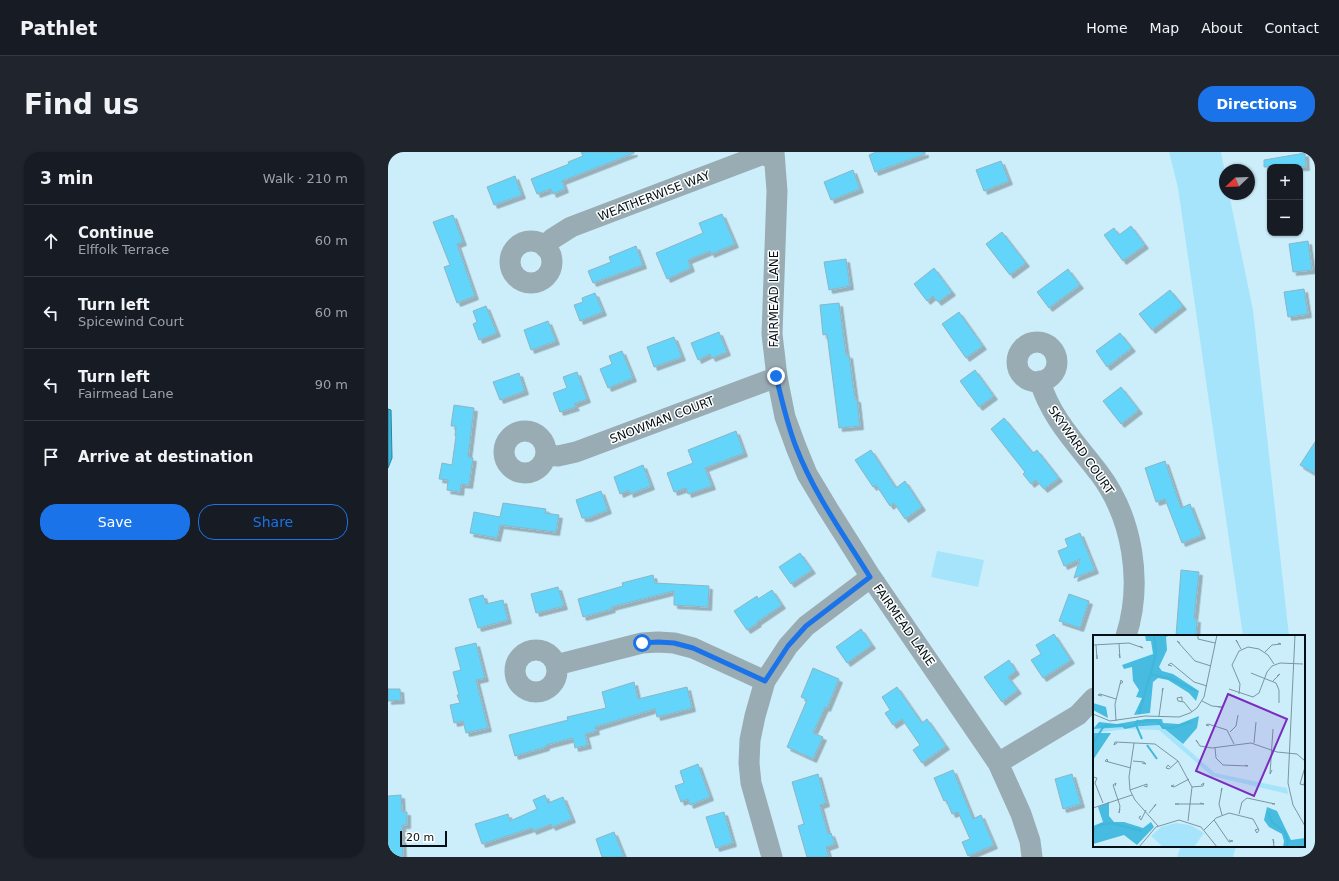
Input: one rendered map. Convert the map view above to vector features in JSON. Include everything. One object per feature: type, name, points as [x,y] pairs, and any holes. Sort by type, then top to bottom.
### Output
[{"type":"street","name":"WEATHERWISE WAY","points":[[545,247],[552,239],[571,227],[769,152]]},
{"type":"street","name":"FAIRMEAD LANE","points":[[774,152],[777,191],[772,334],[776,376],[785,417],[807,474],[828,509],[870,577],[998,762],[1021,814],[1030,841],[1032,857]]},
{"type":"street","name":"SNOWMAN COURT","points":[[546,455],[558,456],[576,452],[776,376]]},
{"type":"street","name":"SKYWARD COURT","points":[[1040,381],[1054,414],[1101,475],[1120,511],[1128,534],[1134,583],[1133,606],[1126,635]]},
{"type":"street","points":[[772,857],[750,784],[749,763],[750,740],[765,681],[788,646],[806,626],[870,577]]},
{"type":"street","points":[[556,665],[642,643],[674,643],[693,648],[765,681]]},
{"type":"street","points":[[998,762],[1078,715],[1093,699]]},
{"type":"shaded area","points":[[1169,152],[1221,152],[1223,164],[1219,164],[1219,200],[1230,200],[1253,310],[1289,635],[1243,635],[1178,188]]},
{"type":"shaded area","points":[[388,409],[391,410],[392,458],[388,468]]},
{"type":"shaded area","points":[[937,551],[984,560],[978,587],[931,577]]},
{"type":"shaded area","points":[[1181,847],[1236,847],[1233,857],[1177,857]]},
{"type":"building","points":[[581,152],[634,153],[562,181],[565,189],[553,194],[551,189],[537,194],[531,179],[569,164],[568,162],[583,156]]},
{"type":"building","points":[[876,152],[925,152],[925,154],[875,172],[869,155]]},
{"type":"building","points":[[1305,153],[1306,167],[1303,167],[1303,164],[1267,164],[1267,167],[1264,167],[1264,160]]},
{"type":"building","points":[[1001,161],[1009,181],[984,191],[976,170]]},
{"type":"building","points":[[853,170],[860,189],[831,200],[824,182]]},
{"type":"building","points":[[515,176],[522,195],[494,205],[487,187]]},
{"type":"building","points":[[722,214],[735,244],[711,254],[710,251],[688,260],[691,268],[667,279],[656,253],[703,233],[699,223]]},
{"type":"building","points":[[453,215],[463,242],[457,244],[475,296],[457,303],[444,267],[450,265],[433,222]]},
{"type":"building","points":[[1131,226],[1145,245],[1123,261],[1104,235],[1114,228],[1119,235]]},
{"type":"building","points":[[1002,232],[1026,263],[1010,275],[986,244]]},
{"type":"building","points":[[1308,241],[1312,270],[1293,272],[1289,244]]},
{"type":"building","points":[[636,246],[643,265],[593,283],[588,271],[611,262],[609,257]]},
{"type":"building","points":[[846,259],[850,286],[829,290],[824,262]]},
{"type":"building","points":[[934,268],[952,292],[938,302],[933,296],[927,301],[914,284]]},
{"type":"building","points":[[1068,269],[1080,285],[1049,308],[1037,292]]},
{"type":"building","points":[[1304,289],[1308,314],[1288,317],[1284,292]]},
{"type":"building","points":[[1170,290],[1183,306],[1152,330],[1139,314]]},
{"type":"building","points":[[595,293],[603,312],[580,321],[574,305],[583,302],[582,298]]},
{"type":"building","points":[[839,303],[846,355],[849,355],[860,426],[839,428],[827,334],[823,335],[820,305]]},
{"type":"building","points":[[486,306],[497,333],[479,340],[473,324],[477,322],[473,311]]},
{"type":"building","points":[[959,312],[983,346],[966,358],[942,324]]},
{"type":"building","points":[[548,321],[556,341],[531,350],[524,330]]},
{"type":"building","points":[[719,332],[727,352],[712,358],[710,354],[698,360],[691,343]]},
{"type":"building","points":[[1120,333],[1132,348],[1107,367],[1096,351]]},
{"type":"building","points":[[674,337],[682,357],[654,367],[647,347]]},
{"type":"building","points":[[622,351],[633,378],[608,388],[600,369],[612,364],[609,356]]},
{"type":"building","points":[[975,370],[994,396],[979,407],[960,381]]},
{"type":"building","points":[[577,372],[587,399],[574,404],[576,407],[560,412],[553,393],[567,388],[563,377]]},
{"type":"building","points":[[519,373],[525,391],[500,400],[493,382]]},
{"type":"building","points":[[1121,387],[1139,410],[1121,424],[1103,401]]},
{"type":"building","points":[[454,405],[474,408],[468,457],[473,458],[469,485],[461,484],[460,492],[447,490],[448,480],[439,479],[442,463],[452,465],[456,436],[456,426],[451,426]]},
{"type":"building","points":[[1004,418],[1033,453],[1037,450],[1059,478],[1044,489],[1036,480],[1031,484],[1023,474],[1025,472],[991,429]]},
{"type":"building","points":[[736,431],[744,453],[705,468],[712,486],[688,494],[686,488],[674,492],[667,473],[693,463],[688,450]]},
{"type":"building","points":[[1315,442],[1315,474],[1300,465]]},
{"type":"building","points":[[871,450],[896,488],[905,481],[922,507],[905,519],[894,503],[890,506],[876,485],[873,487],[855,460]]},
{"type":"building","points":[[1165,461],[1181,508],[1190,504],[1202,535],[1182,543],[1165,499],[1156,502],[1145,468]]},
{"type":"building","points":[[643,465],[651,486],[630,494],[629,490],[620,494],[614,477]]},
{"type":"building","points":[[601,491],[608,510],[588,518],[582,518],[576,500]]},
{"type":"building","points":[[503,503],[546,509],[545,513],[559,515],[556,532],[500,525],[497,538],[470,533],[474,512],[500,517]]},
{"type":"building","points":[[1080,533],[1095,570],[1074,578],[1080,559],[1064,566],[1058,551],[1068,547],[1065,539]]},
{"type":"building","points":[[800,553],[812,570],[791,584],[779,567]]},
{"type":"building","points":[[1181,570],[1199,572],[1194,619],[1197,619],[1196,635],[1176,635]]},
{"type":"building","points":[[653,575],[655,583],[709,586],[708,607],[674,605],[674,591],[611,607],[612,609],[583,617],[578,599],[623,586],[622,583]]},
{"type":"building","points":[[558,587],[564,606],[536,613],[531,594]]},
{"type":"building","points":[[772,590],[782,605],[747,630],[734,611],[757,596],[758,599]]},
{"type":"building","points":[[1069,594],[1089,601],[1080,628],[1059,621]]},
{"type":"building","points":[[483,595],[486,604],[503,600],[508,620],[478,628],[469,599]]},
{"type":"building","points":[[861,629],[872,645],[847,663],[836,647]]},
{"type":"building","points":[[1054,634],[1071,660],[1043,678],[1031,660],[1041,654],[1036,645]]},
{"type":"building","points":[[476,643],[485,678],[476,680],[488,728],[466,733],[463,721],[454,723],[450,705],[460,703],[453,672],[461,670],[455,648]]},
{"type":"building","points":[[1009,660],[1016,671],[1008,677],[1018,690],[1002,702],[984,677]]},
{"type":"building","points":[[813,668],[839,679],[827,708],[825,707],[813,733],[823,737],[813,759],[787,747],[807,700],[801,697]]},
{"type":"building","points":[[634,682],[638,699],[687,687],[692,708],[657,717],[655,709],[595,727],[596,731],[585,734],[588,745],[575,748],[573,738],[546,745],[546,747],[515,756],[509,735],[568,720],[567,717],[606,708],[602,692]]},
{"type":"building","points":[[897,687],[922,723],[927,719],[946,746],[922,763],[913,750],[920,745],[902,719],[893,725],[885,713],[890,710],[882,697]]},
{"type":"building","points":[[388,689],[400,689],[401,700],[388,701]]},
{"type":"building","points":[[698,764],[710,797],[690,805],[688,799],[681,802],[675,786],[684,783],[680,771]]},
{"type":"building","points":[[953,770],[973,819],[981,815],[994,845],[968,856],[962,842],[970,839],[958,812],[952,814],[946,800],[944,801],[934,778]]},
{"type":"building","points":[[818,774],[826,803],[820,805],[828,834],[831,833],[835,844],[826,847],[829,857],[807,857],[798,826],[804,824],[792,782]]},
{"type":"building","points":[[1072,774],[1081,804],[1063,809],[1055,779]]},
{"type":"building","points":[[401,795],[402,812],[407,812],[407,825],[402,825],[403,857],[388,857],[388,796]]},
{"type":"building","points":[[545,795],[548,803],[563,797],[572,819],[552,827],[551,824],[533,831],[532,828],[482,844],[475,824],[508,814],[510,821],[537,809],[533,800]]},
{"type":"building","points":[[724,812],[733,843],[716,848],[706,817]]},
{"type":"building","points":[[614,832],[624,857],[602,857],[596,839]]},
{"type":"route","points":[[642,643],[674,643],[693,648],[765,681],[788,646],[806,626],[870,577],[807,474],[785,417],[776,376]]}]
